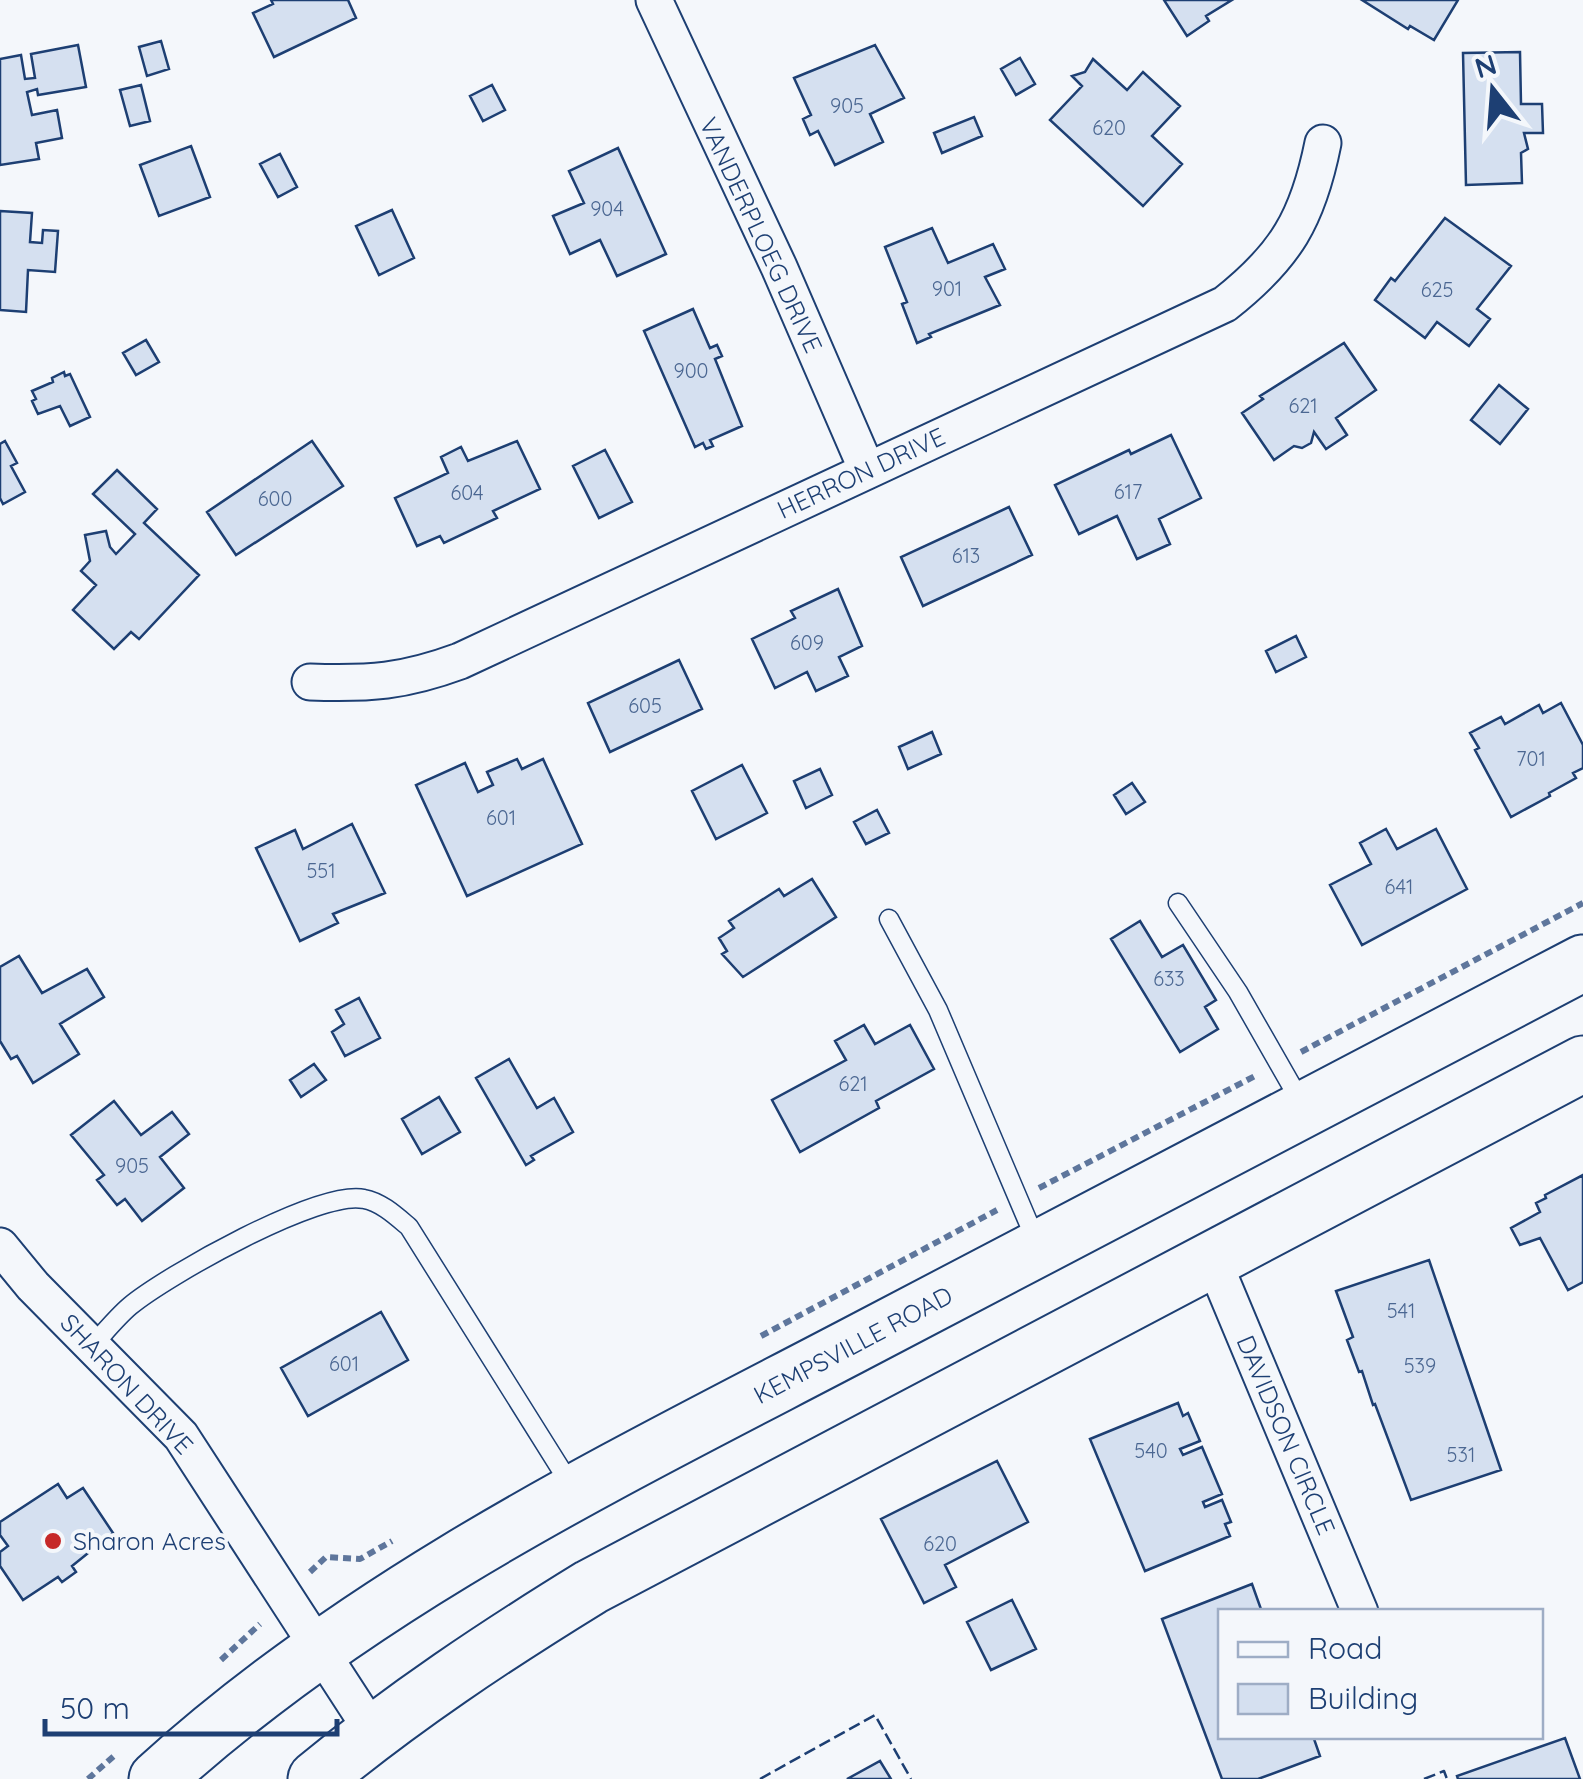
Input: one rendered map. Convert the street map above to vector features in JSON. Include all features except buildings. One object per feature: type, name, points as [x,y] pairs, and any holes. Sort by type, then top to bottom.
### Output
[{"type":"main road","name":"KEMPSVILLE ROAD","points":[[157,1779],[319,1649],[462,1554],[575,1491],[1583,963]]},
{"type":"main road","points":[[316,1779],[448,1677],[590,1587],[1583,1064]]},
{"type":"street","name":"VANDERPLOEG DRIVE","points":[[654,0],[779,268],[867,470]]},
{"type":"street","name":"HERRON DRIVE","points":[[310,682],[374,684],[428,673],[460,661],[1225,304],[1252,282],[1287,242],[1313,192],[1323,143]]},
{"type":"street","name":"SHARON DRIVE","points":[[0,1246],[33,1286],[181,1436],[373,1732]]},
{"type":"street","name":"DAVIDSON CIRCLE","points":[[1212,1258],[1359,1609]]},
{"type":"lane","points":[[1178,903],[1238,992],[1304,1109]]},
{"type":"lane","points":[[889,919],[938,1010],[1039,1248]]},
{"type":"lane","points":[[93,1345],[130,1306],[231,1243],[342,1199],[364,1198],[390,1210],[409,1227],[575,1491]]},
{"type":"fence","points":[[760,1779],[875,1715],[911,1779]]},
{"type":"fence","points":[[1424,1779],[1444,1771],[1447,1779]]},
{"type":"place","name":"Sharon Acres","points":[[53,1541]]}]
